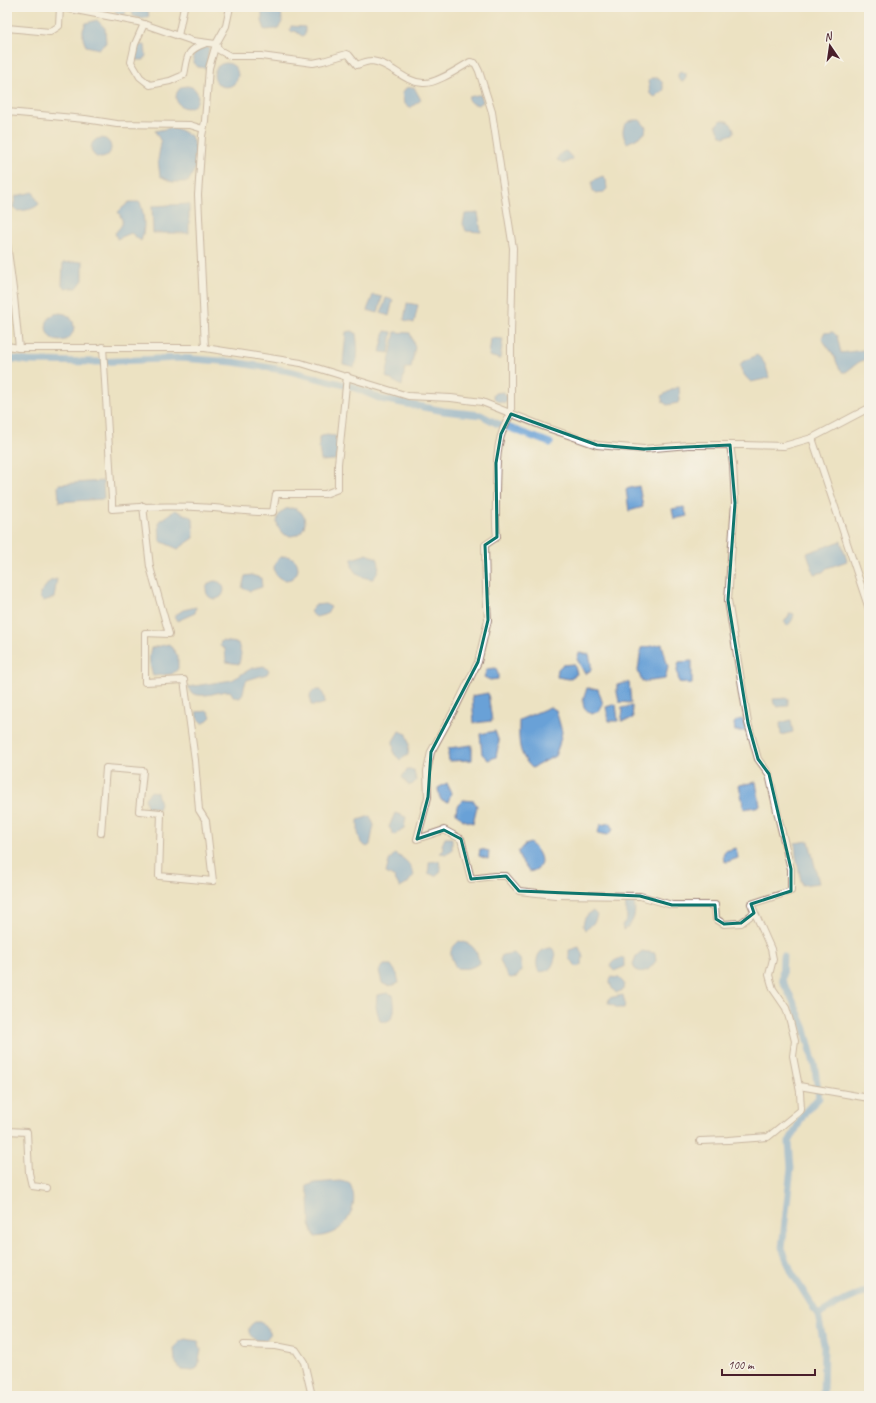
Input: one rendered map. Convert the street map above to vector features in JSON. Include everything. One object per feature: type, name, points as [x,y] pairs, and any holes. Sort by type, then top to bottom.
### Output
[{"type":"street","points":[[7,28],[50,32],[59,26],[60,7],[144,24],[193,41],[206,44],[216,44]]},
{"type":"street","points":[[178,36],[184,7]]},
{"type":"street","points":[[205,348],[198,195],[208,68],[216,44],[226,26],[230,7]]},
{"type":"street","points":[[144,24],[131,62],[140,77],[150,85],[170,82],[184,75],[189,53],[194,48],[206,44]]},
{"type":"street","points":[[216,44],[219,50],[230,56],[261,56],[313,63],[347,54],[358,64],[372,61],[386,65],[406,78],[423,83],[436,81],[470,62],[475,63],[492,112],[513,248],[511,414],[505,422],[497,449],[495,524],[497,537],[485,545],[488,620],[478,662],[457,705],[431,752],[427,771],[428,797],[417,839],[444,830],[461,840],[471,879],[506,876],[519,891],[555,895],[640,896],[672,905],[715,905],[716,918],[724,924],[741,923],[754,913]]},
{"type":"street","points":[[7,112],[85,119],[117,124],[190,125],[203,129]]},
{"type":"street","points":[[7,243],[19,348]]},
{"type":"street","points":[[7,346],[19,348],[205,348],[301,363],[408,396],[451,398],[482,402],[597,445],[644,449],[688,445],[784,446],[812,438],[869,408]]},
{"type":"street","points":[[103,347],[112,509],[143,506],[174,506],[256,513],[273,512],[276,494],[325,494],[338,490],[338,464],[347,378]]},
{"type":"street","points":[[812,438],[869,609]]},
{"type":"street","points":[[700,1141],[768,1137],[801,1110],[799,1086],[793,1056],[795,1041],[786,1008],[773,988],[769,975],[773,959],[771,949],[751,904],[791,891],[791,869],[769,774],[758,759],[748,723],[728,600],[735,503],[733,464],[730,446]]},
{"type":"street","points":[[101,834],[106,768],[143,771],[139,811],[161,813],[159,876],[213,881],[206,821],[199,810],[196,760],[184,680],[145,682],[145,633],[168,634],[150,567],[143,506]]},
{"type":"street","points":[[799,1086],[869,1098]]},
{"type":"street","points":[[7,1131],[27,1132],[29,1173],[32,1186],[47,1188]]},
{"type":"street","points":[[244,1345],[276,1346],[296,1350],[304,1362],[312,1396]]},
{"type":"highlighted area","points":[[511,414],[597,445],[644,449],[730,445],[735,503],[728,600],[748,723],[758,759],[769,774],[791,869],[791,891],[751,904],[754,913],[741,923],[724,924],[716,919],[715,905],[672,905],[640,896],[519,891],[506,876],[471,879],[461,839],[444,830],[417,839],[428,797],[431,752],[478,662],[488,620],[485,545],[497,537],[496,463],[501,434]]},
{"type":"water","points":[[115,7],[126,7],[125,15],[117,15]]},
{"type":"water","points":[[134,7],[147,7],[149,16],[143,19],[133,16],[132,10]]},
{"type":"water","points":[[266,7],[281,7],[282,22],[278,29],[265,30],[262,21],[262,9]]},
{"type":"water","points":[[97,20],[105,28],[106,43],[99,49],[86,46],[83,35],[83,29],[86,23]]},
{"type":"water","points":[[291,26],[305,27],[305,35],[302,36],[295,31],[292,32],[290,30]]},
{"type":"water","points":[[145,45],[146,55],[144,60],[135,60],[137,47]]},
{"type":"water","points":[[205,46],[209,48],[206,68],[198,67],[193,63],[194,50]]},
{"type":"water","points":[[226,63],[235,66],[238,75],[235,84],[226,87],[217,84],[214,75],[217,66]]},
{"type":"water","points":[[680,71],[686,73],[686,78],[683,82],[679,80],[678,77]]},
{"type":"water","points":[[651,78],[658,78],[662,82],[664,90],[655,97],[650,94],[648,81]]},
{"type":"water","points":[[187,86],[195,89],[198,97],[195,105],[187,108],[179,105],[176,97],[179,89]]},
{"type":"water","points":[[414,87],[421,100],[410,108],[404,103],[402,93],[406,88]]},
{"type":"water","points":[[481,95],[483,102],[478,105],[471,103],[468,100],[469,97]]},
{"type":"water","points":[[640,120],[646,127],[645,133],[627,143],[623,129],[629,121]]},
{"type":"water","points":[[723,120],[732,125],[734,130],[733,134],[724,137],[721,135],[716,125]]},
{"type":"water","points":[[174,127],[191,136],[196,150],[195,169],[188,182],[172,182],[160,176],[158,160],[161,142],[155,131]]},
{"type":"water","points":[[101,138],[108,141],[111,148],[108,155],[101,158],[94,155],[91,148],[94,141]]},
{"type":"water","points":[[566,151],[573,159],[563,164],[557,160],[560,154]]},
{"type":"water","points":[[603,176],[606,179],[607,189],[604,192],[594,193],[592,183]]},
{"type":"water","points":[[33,192],[39,204],[37,206],[18,211],[13,207],[16,196]]},
{"type":"water","points":[[129,202],[140,202],[144,226],[141,241],[131,233],[117,239],[115,233],[122,223],[122,219],[118,212]]},
{"type":"water","points":[[189,204],[189,233],[153,233],[152,206]]},
{"type":"water","points":[[478,213],[481,232],[466,231],[463,224],[465,214]]},
{"type":"water","points":[[83,261],[83,280],[77,288],[66,288],[62,285],[63,263]]},
{"type":"water","points":[[373,295],[382,297],[378,313],[367,310]]},
{"type":"water","points":[[386,298],[393,300],[389,316],[381,313]]},
{"type":"water","points":[[407,303],[418,305],[414,323],[404,320]]},
{"type":"water","points":[[60,313],[66,314],[70,317],[73,321],[73,333],[70,337],[66,340],[60,341],[54,340],[50,337],[47,333],[46,327],[47,321],[50,317],[54,314]]},
{"type":"water","points":[[352,331],[356,333],[358,354],[354,367],[343,364],[346,332]]},
{"type":"water","points":[[385,331],[392,332],[389,353],[380,352]]},
{"type":"water","points":[[395,332],[410,333],[415,347],[411,368],[405,368],[402,386],[386,377]]},
{"type":"water","points":[[833,332],[837,336],[841,353],[863,350],[869,354],[867,359],[859,362],[846,372],[842,372],[834,355],[822,338],[824,333]]},
{"type":"water","points":[[491,338],[503,339],[500,359],[489,356]]},
{"type":"water","points":[[757,355],[765,365],[769,378],[751,382],[744,375],[740,366],[742,362]]},
{"type":"water","points":[[679,387],[680,400],[678,403],[667,405],[663,402],[661,396]]},
{"type":"water","points":[[503,392],[508,398],[505,403],[497,401],[493,395],[495,393]]},
{"type":"water","points":[[326,435],[336,436],[338,451],[335,460],[321,461],[319,437]]},
{"type":"water","points":[[103,481],[104,499],[59,502],[59,484]]},
{"type":"water","points":[[639,486],[643,507],[629,511],[626,489]]},
{"type":"water","points":[[684,507],[687,516],[674,519],[672,509]]},
{"type":"water","points":[[291,508],[301,512],[305,522],[301,532],[291,536],[281,532],[277,522],[281,512]]},
{"type":"water","points":[[175,510],[193,518],[194,538],[178,549],[160,541],[159,521]]},
{"type":"water","points":[[841,541],[847,561],[827,568],[823,572],[814,574],[807,553]]},
{"type":"water","points":[[367,554],[377,558],[379,564],[376,575],[373,579],[357,574],[352,564],[352,559]]},
{"type":"water","points":[[286,556],[291,557],[297,563],[297,573],[291,579],[286,580],[281,579],[275,573],[274,568],[275,563],[281,557]]},
{"type":"water","points":[[251,575],[261,578],[262,587],[250,591],[242,588],[245,576]]},
{"type":"water","points":[[57,579],[54,598],[43,601],[40,598],[40,593],[50,581]]},
{"type":"water","points":[[215,581],[221,584],[224,590],[221,596],[215,599],[209,596],[206,590],[209,584]]},
{"type":"water","points":[[325,604],[331,607],[327,614],[316,617],[310,612],[315,605]]},
{"type":"water","points":[[196,607],[195,613],[177,621],[174,616],[183,610]]},
{"type":"water","points":[[793,613],[793,619],[787,626],[784,621],[789,614]]},
{"type":"water","points":[[221,641],[238,643],[241,654],[239,664],[226,662],[225,649],[220,646]]},
{"type":"water","points":[[169,644],[178,656],[178,669],[172,674],[153,676],[150,662],[151,648]]},
{"type":"water","points":[[662,644],[668,667],[665,679],[642,682],[638,671],[641,648]]},
{"type":"water","points":[[579,653],[589,654],[591,670],[585,674],[577,659]]},
{"type":"water","points":[[692,661],[692,684],[679,682],[677,670],[679,662]]},
{"type":"water","points":[[574,664],[577,674],[569,679],[557,677],[558,669],[562,665]]},
{"type":"water","points":[[264,666],[269,670],[267,674],[247,680],[243,694],[240,698],[234,697],[230,691],[196,695],[191,693],[188,687],[232,680],[252,668]]},
{"type":"water","points":[[496,668],[498,679],[490,680],[484,677],[487,669]]},
{"type":"water","points":[[629,682],[631,703],[619,702],[617,685]]},
{"type":"water","points":[[587,688],[598,689],[603,704],[599,711],[592,714],[585,708],[583,703]]},
{"type":"water","points":[[314,690],[321,690],[325,703],[311,705],[310,695]]},
{"type":"water","points":[[488,693],[492,721],[474,723],[472,696]]},
{"type":"water","points":[[788,698],[788,706],[777,707],[774,704],[773,699]]},
{"type":"water","points":[[616,704],[618,721],[609,721],[606,707]]},
{"type":"water","points":[[632,706],[633,719],[621,721],[623,711],[621,708]]},
{"type":"water","points":[[550,707],[556,710],[562,732],[559,745],[555,756],[532,768],[521,751],[519,740],[519,720]]},
{"type":"water","points":[[208,711],[211,717],[203,724],[198,719],[196,712]]},
{"type":"water","points":[[743,719],[746,731],[735,731],[734,723]]},
{"type":"water","points":[[791,720],[793,732],[781,735],[780,723]]},
{"type":"water","points":[[399,731],[407,734],[409,744],[408,755],[400,760],[394,754],[393,741]]},
{"type":"water","points":[[495,731],[499,742],[496,757],[488,760],[482,754],[480,734]]},
{"type":"water","points":[[472,745],[472,760],[449,761],[449,748]]},
{"type":"water","points":[[407,770],[414,770],[416,781],[412,785],[408,785],[402,777]]},
{"type":"water","points":[[756,782],[760,806],[744,809],[739,785]]},
{"type":"water","points":[[447,783],[451,793],[448,802],[441,800],[438,788]]},
{"type":"water","points":[[151,791],[157,792],[160,804],[158,809],[147,807],[145,798]]},
{"type":"water","points":[[463,800],[474,801],[477,806],[473,823],[463,820],[456,813],[457,806]]},
{"type":"water","points":[[395,813],[406,817],[404,828],[394,835],[389,827]]},
{"type":"water","points":[[370,816],[374,825],[370,845],[367,847],[361,843],[358,833],[358,820]]},
{"type":"water","points":[[611,823],[613,830],[608,835],[598,833],[600,825]]},
{"type":"water","points":[[445,838],[452,838],[452,850],[446,854],[440,853],[444,850],[442,845]]},
{"type":"water","points":[[809,841],[819,883],[802,885],[795,843]]},
{"type":"water","points":[[530,843],[540,855],[541,863],[535,870],[529,872],[520,859],[518,852],[524,845]]},
{"type":"water","points":[[736,848],[738,858],[727,862],[724,861],[723,856],[725,851]]},
{"type":"water","points":[[480,849],[489,851],[488,859],[479,856]]},
{"type":"water","points":[[394,854],[407,862],[414,875],[407,884],[400,888],[394,877],[386,873],[389,861]]},
{"type":"water","points":[[439,861],[441,871],[435,876],[428,873],[429,862]]},
{"type":"water","points":[[633,899],[635,908],[634,916],[630,924],[623,930],[622,925],[627,919],[625,901]]},
{"type":"water","points":[[593,911],[597,915],[595,920],[585,930],[583,926],[585,919],[587,915]]},
{"type":"water","points":[[459,941],[467,943],[474,948],[479,963],[468,968],[456,968],[452,959],[451,951]]},
{"type":"water","points":[[579,947],[583,956],[582,965],[577,967],[569,959],[569,950]]},
{"type":"water","points":[[547,948],[552,948],[556,954],[552,967],[539,972],[537,962],[538,956]]},
{"type":"water","points":[[642,951],[655,953],[656,961],[648,970],[641,972],[635,970],[633,964],[636,956]]},
{"type":"water","points":[[514,953],[520,959],[522,969],[517,977],[510,978],[506,974],[500,960],[502,955]]},
{"type":"water","points":[[624,958],[624,967],[614,971],[610,966],[612,962]]},
{"type":"water","points":[[384,965],[391,965],[397,974],[399,983],[390,986],[382,983],[379,971]]},
{"type":"water","points":[[611,977],[619,978],[624,983],[623,990],[616,993],[610,984]]},
{"type":"water","points":[[388,993],[393,995],[394,1013],[389,1020],[380,1021],[376,1007],[377,995]]},
{"type":"water","points":[[623,995],[625,1003],[624,1008],[618,1008],[608,1003],[609,998]]},
{"type":"water","points":[[340,1181],[349,1183],[353,1192],[354,1202],[349,1217],[339,1229],[334,1232],[315,1237],[310,1225],[309,1196],[306,1186],[315,1183]]},
{"type":"water","points":[[255,1322],[262,1322],[270,1332],[267,1338],[263,1341],[258,1341],[250,1335],[250,1326]]},
{"type":"water","points":[[185,1339],[198,1341],[201,1349],[198,1367],[193,1371],[181,1370],[175,1362],[174,1348],[180,1341]]},
{"type":"waterway","points":[[7,358],[28,361],[97,362],[180,358],[233,362],[289,371],[353,387],[381,399],[444,411],[481,415],[496,423],[550,443]]},
{"type":"waterway","points":[[783,956],[782,980],[805,1029],[815,1068],[819,1098],[805,1112],[789,1142],[791,1168],[782,1248],[792,1273],[818,1315],[824,1345],[823,1396]]},
{"type":"waterway","points":[[818,1315],[837,1304],[869,1290]]}]
